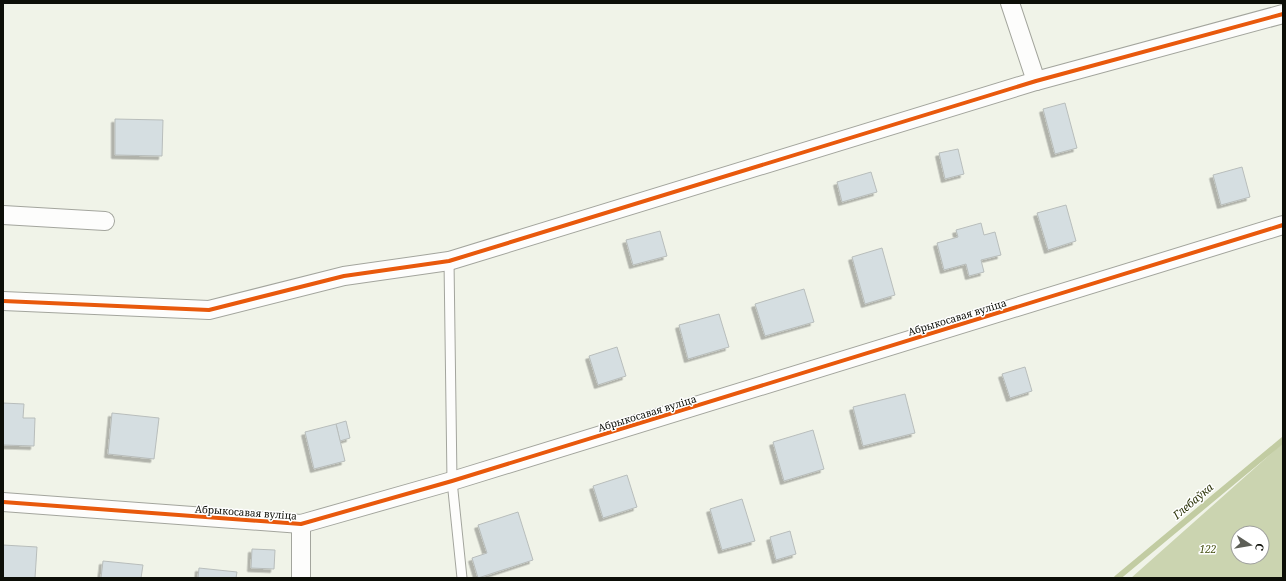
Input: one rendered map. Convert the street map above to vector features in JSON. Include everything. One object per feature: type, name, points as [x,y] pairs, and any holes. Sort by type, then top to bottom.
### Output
[{"type":"street","points":[[1010,3],[1036,81]]},
{"type":"street","points":[[3,301],[209,310],[344,276],[449,261],[1036,81],[1283,14]]},
{"type":"street","points":[[3,215],[105,221]]},
{"type":"street","name":"Абрыкосавая вуліца","points":[[3,502],[301,524],[452,481],[1283,225]]},
{"type":"street","points":[[301,524],[301,578]]},
{"type":"lane","points":[[449,261],[452,481],[462,578]]},
{"type":"green space","name":"122","points":[[1283,443],[1283,578],[1131,578]]},
{"type":"building","points":[[1065,103],[1077,148],[1055,154],[1043,109]]},
{"type":"building","points":[[115,119],[163,120],[162,156],[115,155]]},
{"type":"building","points":[[958,149],[964,174],[945,179],[939,153]]},
{"type":"building","points":[[1242,167],[1250,197],[1221,205],[1213,175]]},
{"type":"building","points":[[871,172],[877,192],[842,202],[837,182]]},
{"type":"building","points":[[1066,205],[1076,241],[1048,250],[1037,213]]},
{"type":"building","points":[[981,223],[984,235],[995,232],[1001,255],[981,260],[984,272],[969,276],[966,264],[944,270],[937,243],[958,237],[956,230]]},
{"type":"building","points":[[660,231],[667,256],[633,265],[626,240]]},
{"type":"building","points":[[882,248],[895,295],[865,304],[852,257]]},
{"type":"building","points":[[804,289],[814,322],[765,336],[755,304]]},
{"type":"building","points":[[719,314],[729,347],[688,359],[679,325]]},
{"type":"building","points":[[617,347],[626,376],[598,385],[589,356]]},
{"type":"building","points":[[1025,367],[1032,391],[1010,398],[1002,374]]},
{"type":"building","points":[[905,394],[915,433],[863,446],[853,407]]},
{"type":"building","points":[[3,403],[24,404],[23,418],[35,418],[34,446],[3,445]]},
{"type":"building","points":[[112,413],[159,418],[154,459],[108,454]]},
{"type":"building","points":[[346,421],[350,438],[340,441],[336,424]]},
{"type":"building","points":[[336,424],[345,461],[314,469],[305,432]]},
{"type":"building","points":[[813,430],[824,469],[784,481],[773,442]]},
{"type":"building","points":[[627,475],[637,507],[603,518],[593,486]]},
{"type":"building","points":[[742,499],[755,541],[722,550],[710,509]]},
{"type":"building","points":[[518,512],[533,560],[478,578],[472,558],[487,553],[478,525]]},
{"type":"building","points":[[790,531],[796,554],[776,560],[770,537]]},
{"type":"building","points":[[3,545],[37,547],[35,578],[3,578]]},
{"type":"building","points":[[252,549],[275,550],[274,569],[251,568]]},
{"type":"building","points":[[103,561],[143,565],[141,578],[101,578]]},
{"type":"building","points":[[199,568],[237,572],[236,578],[198,578]]},
{"type":"waterway","name":"Глебаўка","points":[[1117,578],[1283,440]]},
{"type":"cycle path","points":[[3,301],[209,310],[344,276],[449,261],[1036,81],[1283,14]]},
{"type":"cycle path","points":[[3,502],[301,524],[452,481],[1283,225]]}]
